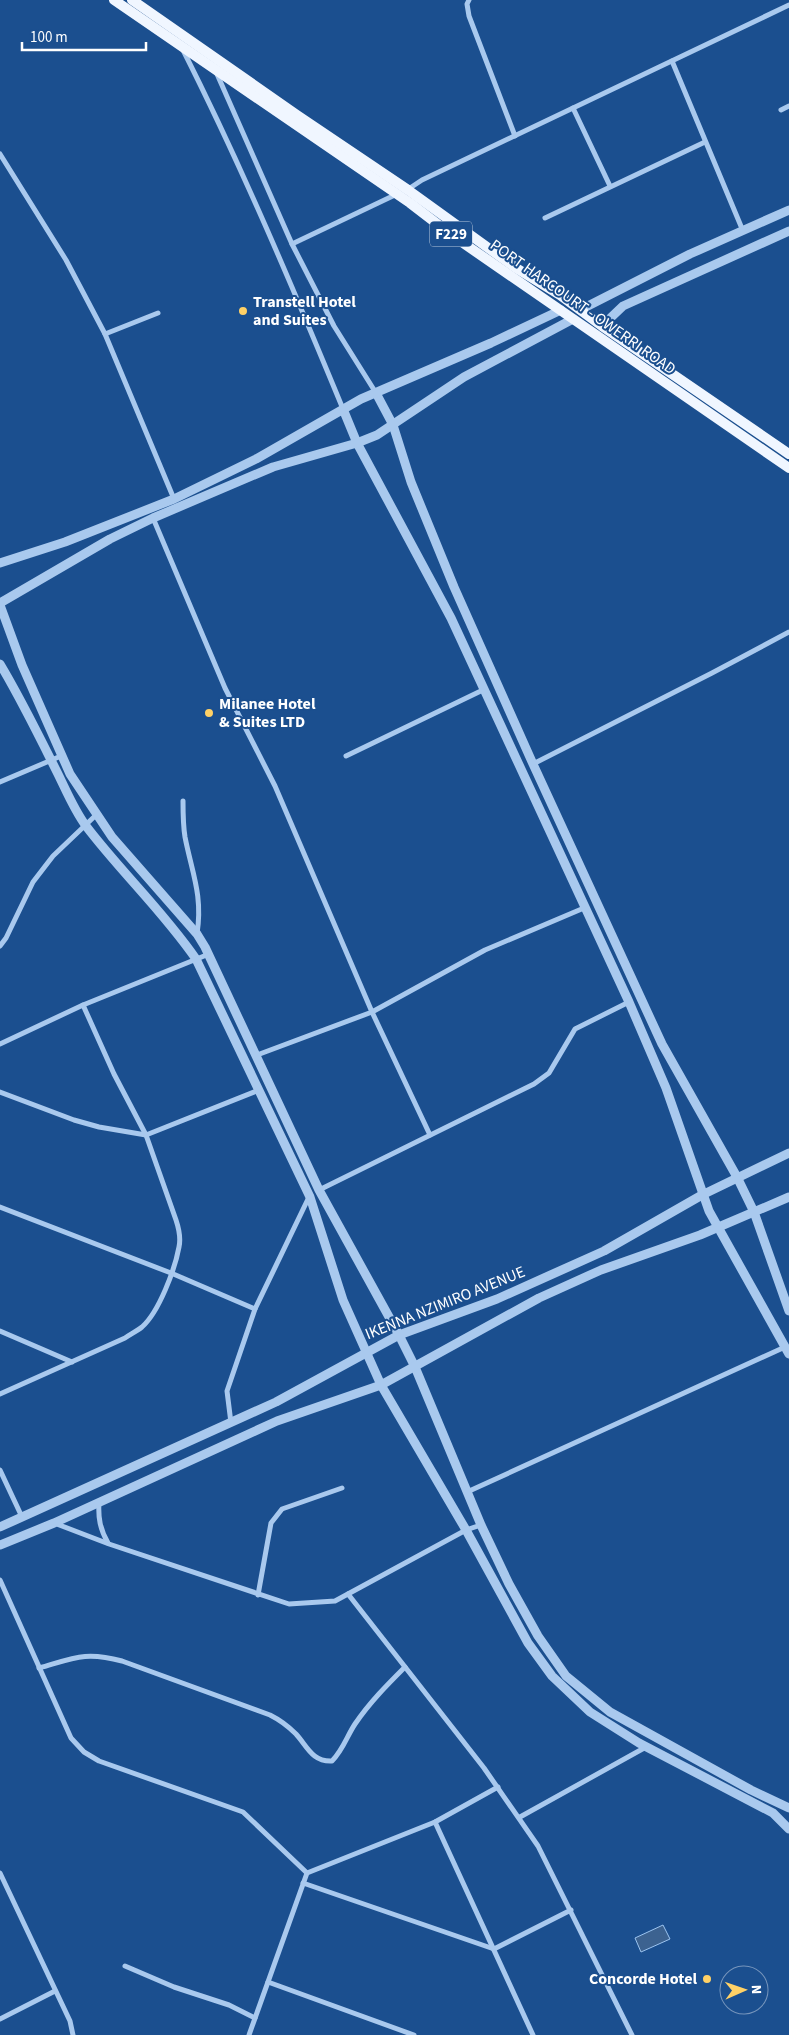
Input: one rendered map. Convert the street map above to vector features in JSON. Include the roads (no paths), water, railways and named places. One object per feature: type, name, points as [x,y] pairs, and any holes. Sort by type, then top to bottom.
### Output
[{"type":"main road","name":"PORT HARCOURT - OWERRI ROAD","points":[[114,0],[397,194],[573,319],[789,468]]},
{"type":"main road","name":"PORT HARCOURT - OWERRI ROAD","points":[[132,0],[408,190],[516,268],[560,295],[602,326],[789,454]]},
{"type":"street","points":[[467,1],[469,16],[515,136]]},
{"type":"street","points":[[292,244],[408,190],[422,180],[789,5]]},
{"type":"street","points":[[182,48],[244,176],[296,292],[357,443],[451,618],[629,1002],[666,1088],[688,1146],[702,1195],[718,1228],[787,1350],[467,1492]]},
{"type":"street","points":[[672,61],[742,231]]},
{"type":"street","points":[[215,70],[292,244],[334,326],[376,393],[393,425],[412,482],[454,587],[533,764],[662,1044],[738,1177],[754,1212],[789,1311]]},
{"type":"street","points":[[781,110],[789,106]]},
{"type":"street","points":[[573,108],[610,186]]},
{"type":"street","points":[[544,218],[705,142]]},
{"type":"street","points":[[0,154],[66,260],[105,334],[174,499]]},
{"type":"street","points":[[580,310],[690,254],[789,210]]},
{"type":"street","points":[[602,326],[623,306],[789,231]]},
{"type":"street","points":[[0,563],[65,542],[174,499],[256,459],[343,409],[561,310]]},
{"type":"street","points":[[105,334],[158,313]]},
{"type":"street","points":[[573,319],[464,377],[377,435],[357,443],[273,467],[153,518],[110,539],[0,604],[22,665],[70,774],[112,837],[197,934],[209,954],[319,1190],[415,1367],[480,1525],[508,1584],[538,1636],[566,1676],[610,1712],[751,1790],[789,1808]]},
{"type":"street","points":[[153,518],[225,688],[275,786],[372,1012],[430,1135]]},
{"type":"street","points":[[533,764],[789,632]]},
{"type":"street","points":[[0,664],[86,825],[179,934],[196,958],[310,1197],[343,1300],[365,1352],[381,1385],[466,1530],[528,1644],[552,1676],[590,1712],[646,1747],[773,1813],[789,1829]]},
{"type":"street","points":[[346,756],[485,689]]},
{"type":"street","points":[[0,782],[61,756]]},
{"type":"street","points":[[183,801],[185,835],[199,896],[200,912],[197,934]]},
{"type":"street","points":[[0,946],[6,938],[33,882],[53,856],[96,815]]},
{"type":"street","points":[[257,1055],[372,1012],[486,950],[584,908]]},
{"type":"street","points":[[0,1044],[83,1005],[209,954]]},
{"type":"street","points":[[319,1190],[534,1084],[548,1073],[575,1029],[629,1002]]},
{"type":"street","points":[[0,1394],[126,1338],[142,1327],[155,1311],[171,1273],[179,1246],[180,1232],[146,1135],[114,1074],[83,1005]]},
{"type":"street","points":[[0,1092],[74,1120],[99,1127],[146,1135],[260,1090]]},
{"type":"street","name":"IKENNA NZIMIRO AVENUE","points":[[0,1527],[276,1402],[399,1335],[496,1299],[604,1251],[702,1195],[789,1153]]},
{"type":"street","points":[[231,1423],[227,1391],[255,1309],[310,1197]]},
{"type":"street","name":"IKENNA NZIMIRO AVENUE","points":[[0,1545],[54,1523],[277,1421],[381,1385],[548,1294],[601,1270],[718,1228],[789,1197]]},
{"type":"street","points":[[0,1207],[171,1273],[255,1309]]},
{"type":"street","points":[[0,1331],[72,1362]]},
{"type":"street","points":[[0,1470],[22,1517]]},
{"type":"street","points":[[258,1594],[271,1523],[282,1509],[342,1488]]},
{"type":"street","points":[[99,1501],[98,1516],[100,1527],[109,1544]]},
{"type":"street","points":[[54,1523],[109,1544],[289,1604],[335,1601],[466,1530],[480,1525]]},
{"type":"street","points":[[0,1580],[71,1738],[84,1752],[99,1760],[243,1812],[307,1873]]},
{"type":"street","points":[[348,1594],[520,1817],[538,1846],[571,1910],[632,2035]]},
{"type":"street","points":[[39,1668],[83,1655],[101,1656],[122,1662],[270,1715],[283,1722],[296,1734],[316,1758],[332,1761],[354,1725],[378,1694],[405,1667]]},
{"type":"street","points":[[520,1817],[646,1747]]},
{"type":"street","points":[[249,2035],[307,1873],[435,1822],[498,1787]]},
{"type":"street","points":[[435,1822],[534,2035]]},
{"type":"street","points":[[0,1873],[70,2021],[73,2035]]},
{"type":"street","points":[[303,1883],[494,1949],[571,1910]]},
{"type":"street","points":[[125,1966],[174,1987],[229,2005],[255,2018]]},
{"type":"street","points":[[268,1982],[414,2035]]},
{"type":"street","points":[[0,2019],[55,1991]]},
{"type":"water","points":[[663,1925],[670,1939],[641,1952],[635,1938]]},
{"type":"place","name":"Transtell Hotel and Suites","points":[[243,311]]},
{"type":"place","name":"Milanee Hotel & Suites LTD","points":[[209,713]]},
{"type":"place","name":"Concorde Hotel","points":[[707,1979]]}]
